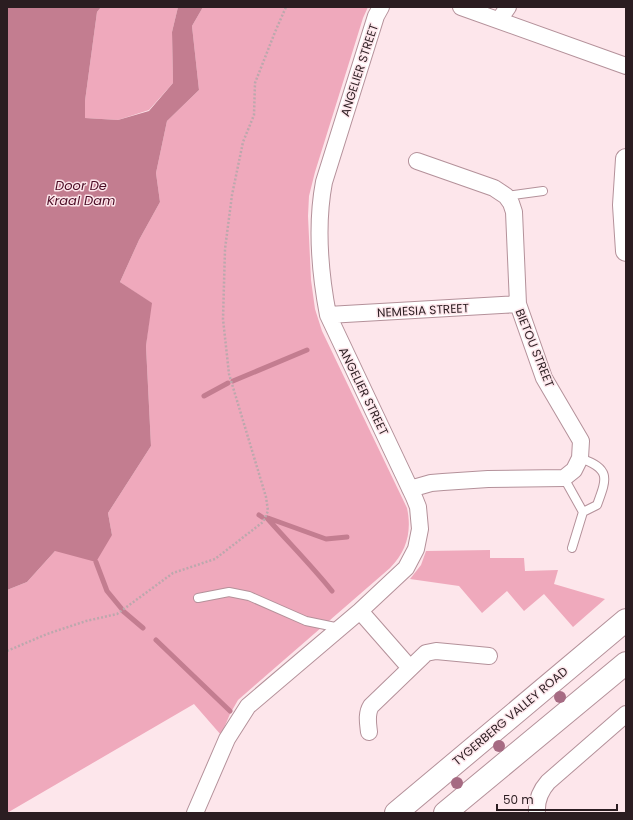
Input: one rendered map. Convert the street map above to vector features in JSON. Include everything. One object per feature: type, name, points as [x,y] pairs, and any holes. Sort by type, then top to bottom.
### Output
[{"type":"main road","name":"TYGERBERG VALLEY ROAD","points":[[396,813],[626,620]]},
{"type":"main road","points":[[445,813],[626,663]]},
{"type":"street","name":"ANGELIER STREET","points":[[195,813],[227,739],[248,706],[360,611],[406,568],[416,549],[419,539],[420,518],[418,507],[328,315],[324,292],[319,219],[320,200],[328,168],[376,16],[382,7]]},
{"type":"street","points":[[461,7],[626,66]]},
{"type":"street","points":[[499,20],[508,7]]},
{"type":"street","points":[[626,159],[623,205],[626,251]]},
{"type":"street","points":[[417,161],[494,188],[506,196]]},
{"type":"street","name":"BIETOU STREET","points":[[506,196],[514,212],[518,304],[544,378],[581,441],[580,458]]},
{"type":"street","name":"NEMESIA STREET","points":[[328,315],[518,304]]},
{"type":"street","points":[[410,489],[432,483],[443,482],[517,478],[564,478],[574,470],[580,458]]},
{"type":"street","points":[[360,611],[410,668]]},
{"type":"street","points":[[369,732],[367,718],[368,710],[422,655],[431,651],[489,656]]},
{"type":"street","points":[[537,813],[536,806],[538,797],[548,782],[626,714]]},
{"type":"lane","points":[[506,196],[543,191]]},
{"type":"lane","points":[[580,458],[595,463],[600,467],[605,479],[597,505],[583,512]]},
{"type":"lane","points":[[564,478],[583,512],[572,548]]},
{"type":"lane","points":[[198,598],[229,592],[249,596],[306,621],[340,628]]},
{"type":"path","points":[[7,651],[47,634],[86,621],[117,614],[173,573],[215,559],[263,522],[268,511],[266,497],[229,374],[223,319],[226,249],[232,195],[243,142],[254,115],[256,83],[286,7]]},
{"type":"shaded area","points":[[101,7],[178,7],[172,32],[173,83],[149,110],[118,120],[85,118],[85,101],[97,12]]},
{"type":"shaded area","points":[[203,7],[368,7],[363,18],[315,172],[309,196],[308,216],[311,280],[315,309],[322,331],[407,508],[409,525],[407,540],[401,555],[390,568],[238,700],[221,735],[194,704],[7,813],[7,590],[27,582],[55,551],[112,535],[108,513],[151,446],[146,346],[151,303],[120,282],[139,240],[160,202],[156,173],[167,121],[199,90],[192,26]]},
{"type":"shaded area","points":[[490,550],[490,558],[524,558],[525,571],[558,570],[554,584],[605,599],[573,627],[544,594],[524,611],[507,591],[482,613],[459,586],[410,579],[421,565],[426,551]]},
{"type":"water","name":"Door De Kraal Dam","points":[[7,7],[101,7],[97,12],[85,101],[85,118],[118,120],[149,111],[173,83],[172,32],[178,7],[203,7],[192,26],[199,90],[167,121],[156,173],[160,202],[139,240],[120,282],[152,303],[146,346],[151,446],[108,513],[112,535],[96,562],[55,551],[27,582],[7,590]]},
{"type":"waterway","points":[[233,381],[307,350]]},
{"type":"waterway","points":[[204,396],[228,383]]},
{"type":"waterway","points":[[267,518],[332,591]]},
{"type":"waterway","points":[[268,518],[326,539],[347,537]]},
{"type":"waterway","points":[[96,562],[107,591],[121,608]]},
{"type":"waterway","points":[[123,611],[143,628]]},
{"type":"waterway","points":[[156,640],[230,711]]}]
